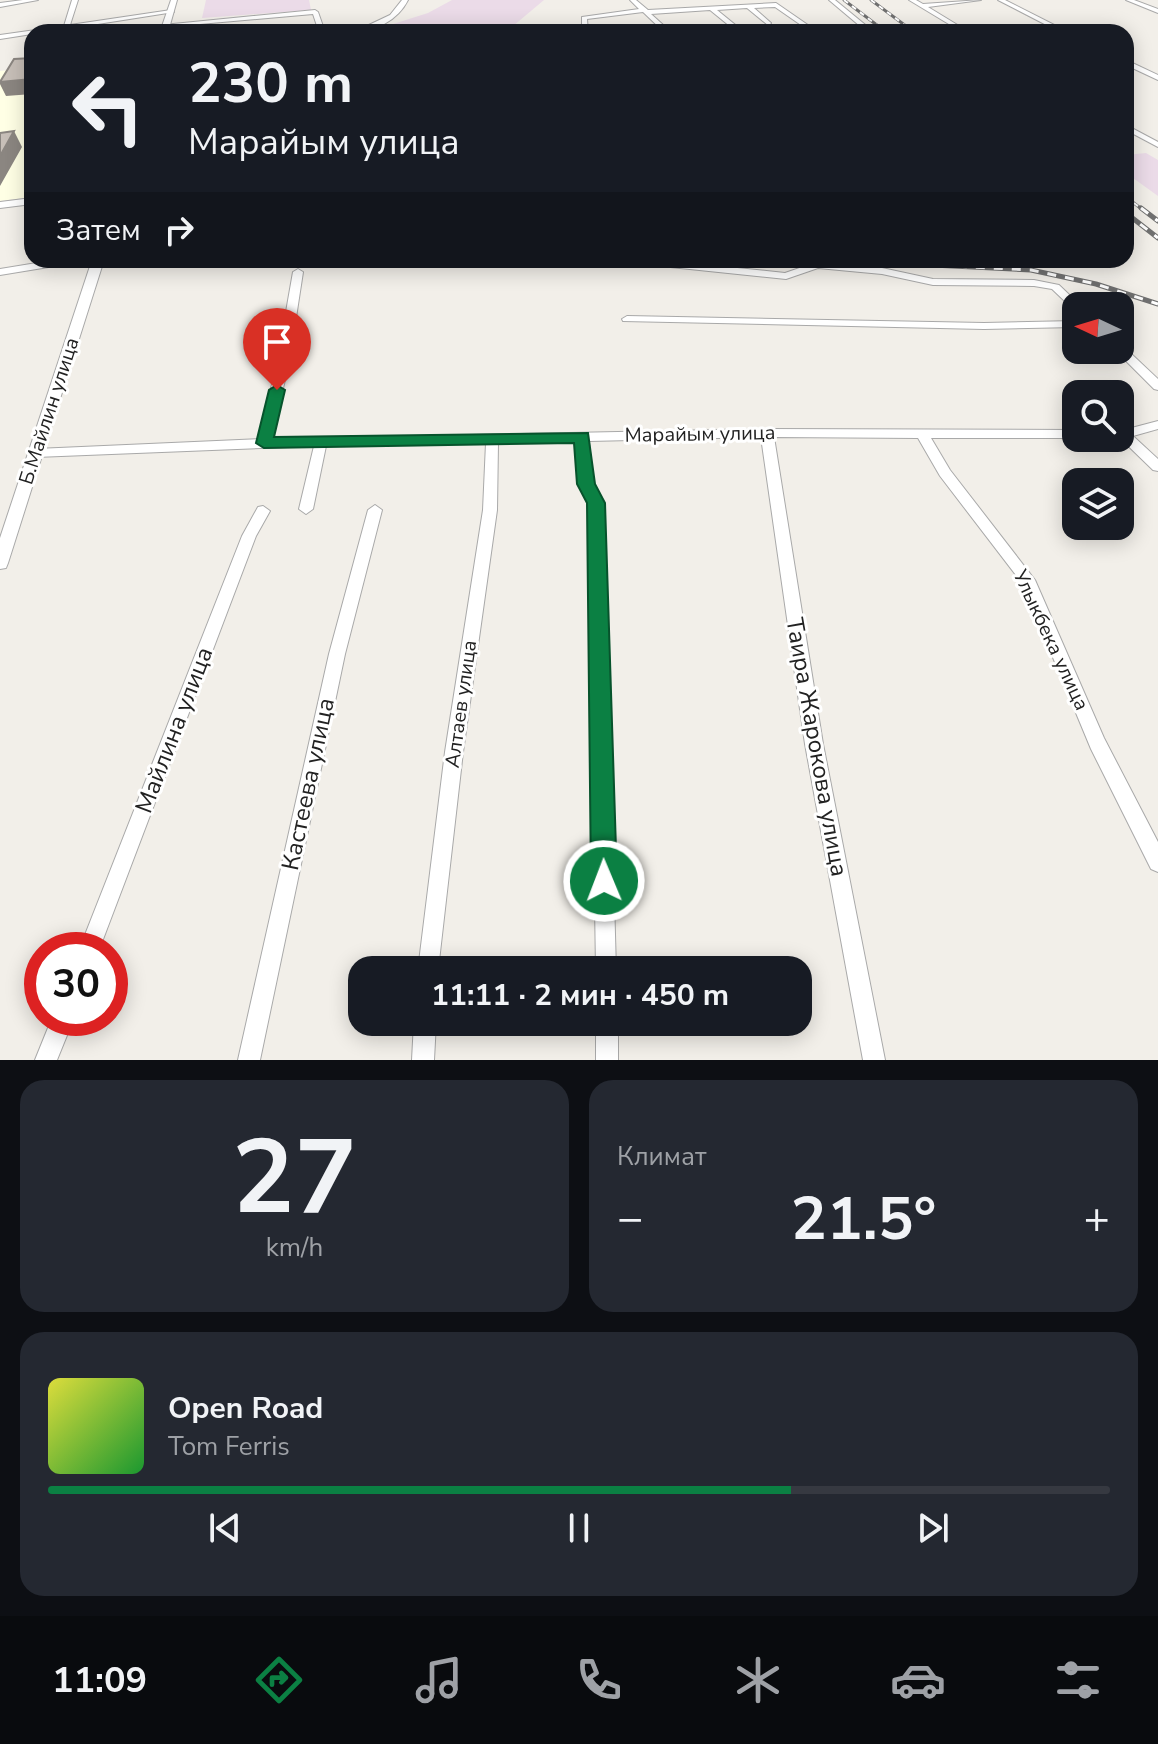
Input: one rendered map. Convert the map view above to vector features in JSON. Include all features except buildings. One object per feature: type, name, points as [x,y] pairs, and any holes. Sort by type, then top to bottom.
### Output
[{"type":"street","points":[[0,5],[35,0]]},
{"type":"street","points":[[67,24],[75,0]]},
{"type":"street","points":[[166,24],[174,0]]},
{"type":"street","points":[[318,0],[315,12],[319,24]]},
{"type":"street","points":[[633,0],[659,24]]},
{"type":"street","points":[[832,0],[861,24]]},
{"type":"street","points":[[912,0],[952,24]]},
{"type":"street","points":[[922,6],[978,0]]},
{"type":"street","points":[[1001,0],[1049,24]]},
{"type":"street","points":[[1129,0],[1158,11]]},
{"type":"street","points":[[379,24],[405,1]]},
{"type":"street","points":[[584,24],[584,18],[645,11],[749,7],[772,2],[804,24]]},
{"type":"street","points":[[749,7],[769,24]]},
{"type":"street","points":[[711,8],[731,24]]},
{"type":"street","points":[[75,24],[171,12]]},
{"type":"street","points":[[189,24],[250,14],[315,12]]},
{"type":"street","points":[[0,37],[24,33]]},
{"type":"street","points":[[1134,66],[1158,78]]},
{"type":"street","points":[[1134,132],[1158,145]]},
{"type":"street","points":[[0,205],[24,202]]},
{"type":"street","points":[[0,272],[24,268]]},
{"type":"street","name":"Б.Майлин улица","points":[[0,563],[95,268]]},
{"type":"street","points":[[709,268],[786,276],[809,268]]},
{"type":"street","points":[[850,268],[882,271],[933,282],[1034,283],[1055,287],[1062,293]]},
{"type":"street","points":[[264,443],[283,363],[298,272]]},
{"type":"street","points":[[627,319],[984,326],[1062,324]]},
{"type":"street","points":[[1134,363],[1158,386]]},
{"type":"street","points":[[1134,432],[1158,425]]},
{"type":"street","name":"Улыкбека улица","points":[[921,432],[945,473],[1028,580],[1097,743],[1158,862]]},
{"type":"street","name":"Марайым улица","points":[[36,453],[264,443],[767,433],[1062,434]]},
{"type":"street","name":"Таира Жарокова улица","points":[[767,433],[814,744],[874,1060]]},
{"type":"street","points":[[582,437],[586,484],[596,503],[606,956]]},
{"type":"street","name":"Алтаев улица","points":[[430,956],[454,752],[490,510],[492,439]]},
{"type":"street","points":[[306,509],[321,442]]},
{"type":"street","points":[[1134,445],[1158,467]]},
{"type":"street","name":"Кастеева улица","points":[[249,1060],[337,654],[375,510]]},
{"type":"street","name":"Майлина улица","points":[[96,932],[249,536],[263,511]]},
{"type":"street","points":[[46,1060],[56,1036]]},
{"type":"street","points":[[423,1060],[424,1036]]},
{"type":"street","points":[[607,1036],[607,1060]]},
{"type":"shaded area","points":[[206,0],[309,0],[311,10],[202,18]]},
{"type":"shaded area","points":[[452,0],[544,0],[516,24],[393,24],[428,13]]},
{"type":"shaded area","points":[[24,69],[24,198],[0,201],[0,71]]},
{"type":"shaded area","points":[[1146,153],[1158,160],[1158,196],[1134,179],[1134,154]]},
{"type":"railway","points":[[844,0],[876,24]]},
{"type":"railway","points":[[871,0],[903,24]]},
{"type":"railway","points":[[1134,203],[1143,210]]},
{"type":"railway","points":[[1141,208],[1158,221]]},
{"type":"railway","points":[[1134,219],[1158,238]]},
{"type":"railway","points":[[991,268],[1031,270],[1096,284],[1158,304]]},
{"type":"route","points":[[277,390],[264,443],[582,437],[586,484],[596,503],[604,881]]}]
